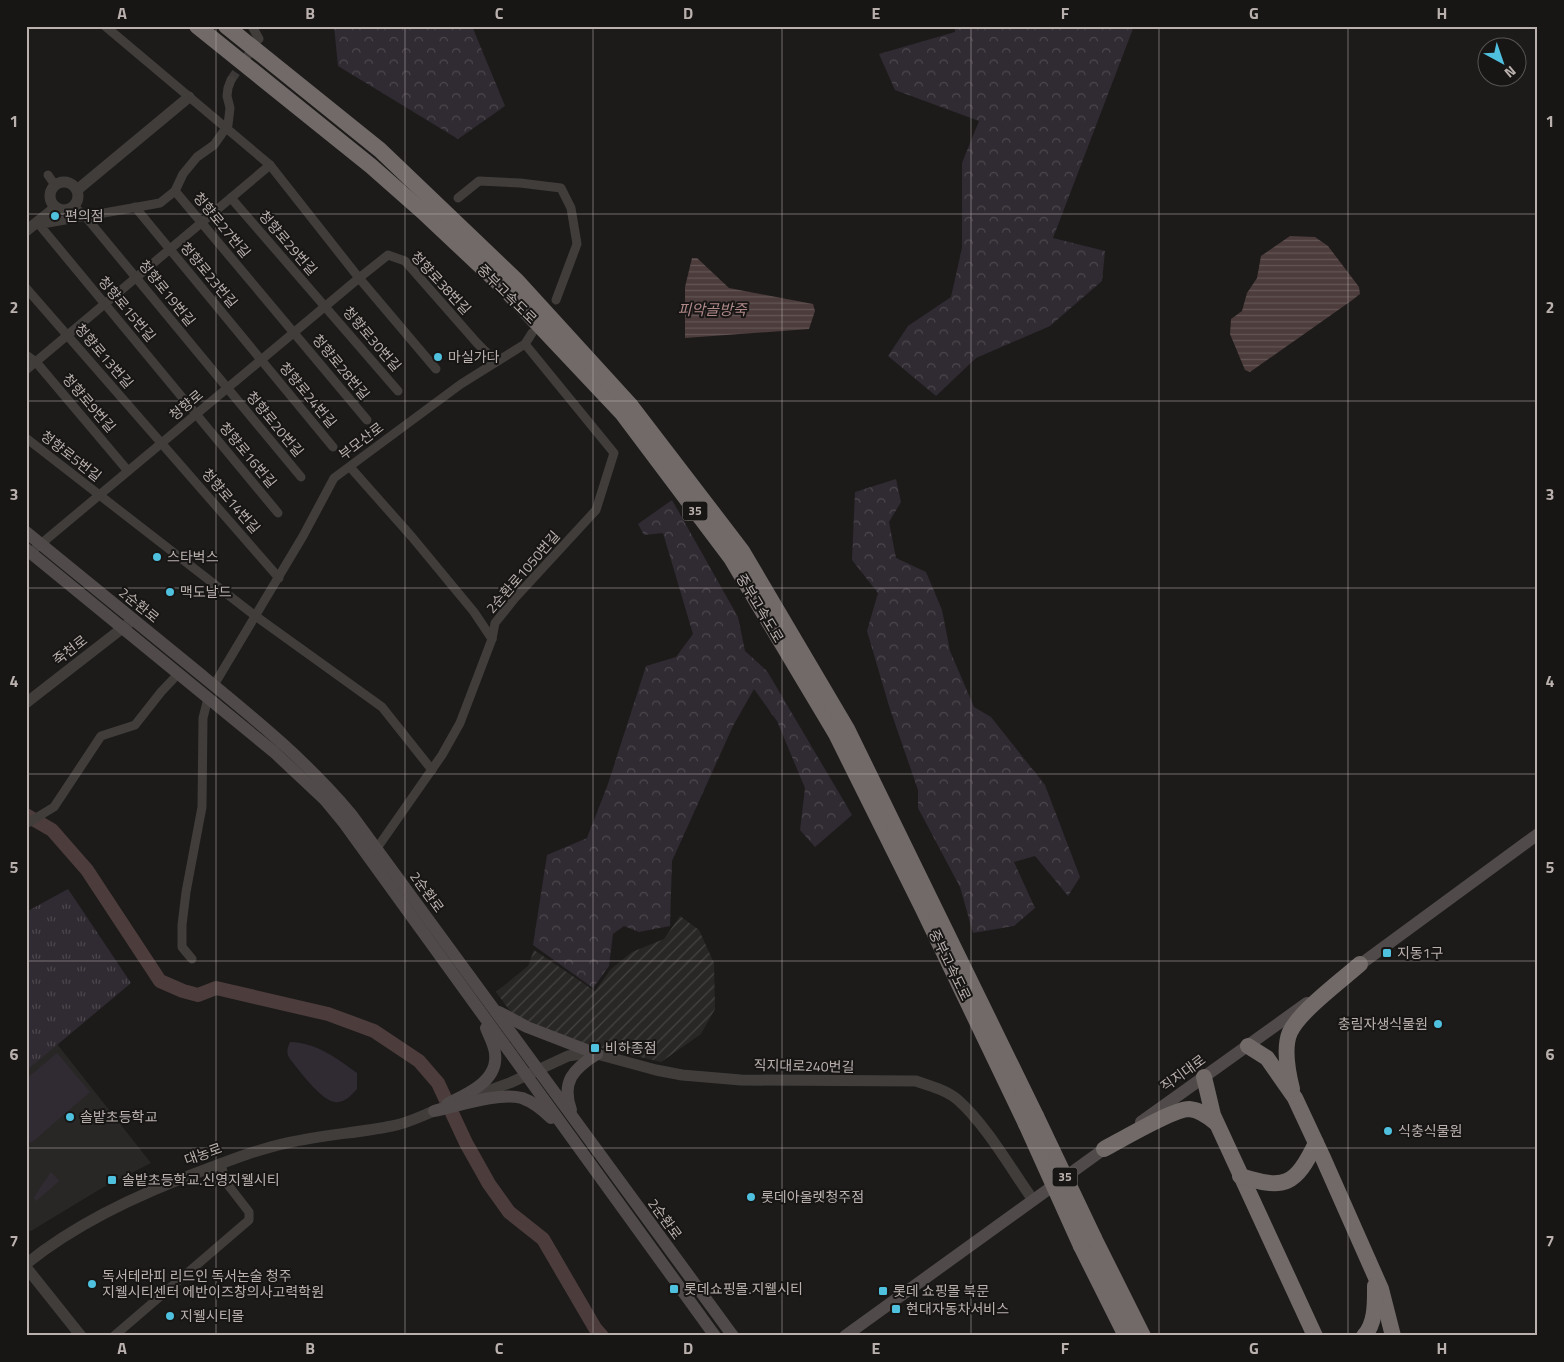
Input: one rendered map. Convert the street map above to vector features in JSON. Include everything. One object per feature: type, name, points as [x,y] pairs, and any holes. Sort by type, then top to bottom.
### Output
[{"type":"highway","name":"중부고속도로","points":[[197,26],[371,166],[422,211],[505,289],[622,413],[730,558],[836,734],[1031,1120]]},
{"type":"highway","name":"중부고속도로","points":[[226,26],[380,150],[516,280],[631,406],[742,551],[847,729],[1088,1242],[1126,1336]]},
{"type":"highway","points":[[1360,964],[1301,1016],[1290,1032],[1287,1049],[1290,1081],[1295,1098],[1381,1289],[1393,1336]]},
{"type":"highway","points":[[1248,1046],[1267,1058],[1295,1098]]},
{"type":"highway","points":[[1204,1077],[1216,1123],[1316,1334]]},
{"type":"highway","points":[[1104,1149],[1167,1116],[1187,1109],[1197,1110],[1208,1115],[1216,1123]]},
{"type":"highway","points":[[1240,1176],[1264,1183],[1276,1184],[1286,1182],[1304,1167],[1316,1143]]},
{"type":"highway","name":"중부고속도로","points":[[1088,1242],[1143,1336]]},
{"type":"highway","points":[[1364,1336],[1370,1330],[1372,1321],[1376,1278]]},
{"type":"main road","name":"2순환로","points":[[26,532],[289,748],[345,807],[373,854],[476,1005],[575,1121],[733,1336]]},
{"type":"main road","name":"2순환로","points":[[28,551],[298,774],[373,854],[494,1009],[584,1157],[715,1336]]},
{"type":"main road","name":"직지대로","points":[[845,1336],[1248,1046],[1538,834]]},
{"type":"main road","points":[[476,1005],[494,1046],[496,1056],[492,1072],[487,1079],[483,1093]]},
{"type":"main road","points":[[494,1009],[526,1027],[597,1054]]},
{"type":"main road","points":[[575,1121],[568,1099],[567,1088],[576,1069],[597,1054]]},
{"type":"main road","points":[[434,1111],[483,1093],[516,1097],[531,1102],[550,1117],[584,1157]]},
{"type":"street","points":[[105,26],[270,165],[359,278],[436,369]]},
{"type":"street","points":[[252,26],[259,39]]},
{"type":"street","points":[[226,128],[230,108],[227,96],[231,80]]},
{"type":"street","points":[[77,190],[189,97]]},
{"type":"street","name":"청향로27번길","points":[[226,128],[214,145],[197,157],[183,174],[175,191],[294,332]]},
{"type":"street","points":[[26,370],[270,165]]},
{"type":"street","points":[[48,175],[56,185]]},
{"type":"street","points":[[458,198],[479,180],[560,188],[571,208],[577,244],[556,300]]},
{"type":"street","points":[[60,183],[68,183],[77,190],[78,197],[73,206],[66,209],[56,207],[50,197],[52,188],[60,183]]},
{"type":"street","points":[[37,222],[48,223],[160,202],[175,191]]},
{"type":"street","name":"청향로29번길","points":[[231,198],[325,306]]},
{"type":"street","name":"청향로19번길","points":[[73,206],[85,216],[227,388]]},
{"type":"street","points":[[26,231],[56,207]]},
{"type":"street","name":"청향로23번길","points":[[135,207],[261,360]]},
{"type":"street","name":"청향로15번길","points":[[37,222],[196,414]]},
{"type":"street","name":"청향로38번길","points":[[359,278],[388,255],[405,261],[496,362]]},
{"type":"street","name":"청향로","points":[[28,551],[41,544],[359,278]]},
{"type":"street","name":"청향로13번길","points":[[26,288],[161,443]]},
{"type":"street","name":"청향로30번길","points":[[325,306],[398,390]]},
{"type":"street","name":"청향로28번길","points":[[294,332],[367,420]]},
{"type":"street","name":"부모산로","points":[[214,685],[254,615],[279,578],[334,478],[461,384],[525,344],[532,333]]},
{"type":"street","name":"2순환로1050번길","points":[[373,854],[432,770],[460,723],[492,639],[495,623],[515,598],[596,510],[614,453],[525,344]]},
{"type":"street","name":"청향로9번길","points":[[26,355],[36,362],[128,471]]},
{"type":"street","name":"청향로24번길","points":[[261,360],[333,447]]},
{"type":"street","name":"청향로20번길","points":[[227,388],[301,477]]},
{"type":"street","name":"청향로16번길","points":[[196,414],[278,513]]},
{"type":"street","name":"청향로5번길","points":[[26,438],[254,615]]},
{"type":"street","name":"청향로14번길","points":[[161,443],[279,578]]},
{"type":"street","points":[[350,467],[412,537],[474,612],[492,639]]},
{"type":"street","points":[[254,615],[382,707],[432,770]]},
{"type":"street","name":"죽천로","points":[[26,704],[133,619]]},
{"type":"street","points":[[26,824],[54,807],[101,736],[135,725],[178,674]]},
{"type":"street","points":[[192,959],[182,946],[182,925],[186,892],[202,807],[203,718],[208,698]]},
{"type":"street","points":[[568,1056],[580,1047]]},
{"type":"street","name":"직지대로240번길","points":[[483,1093],[568,1056],[597,1054],[682,1075],[741,1080],[916,1081],[940,1089],[957,1099],[992,1140],[1033,1200]]},
{"type":"street","name":"대농로","points":[[26,1266],[44,1250],[107,1211],[162,1185],[221,1163],[287,1143],[392,1126],[410,1122],[434,1111]]},
{"type":"street","points":[[114,1336],[249,1220],[249,1212],[225,1181],[221,1163]]},
{"type":"street","points":[[26,1266],[80,1336]]},
{"type":"shaded area","name":"비하종점","points":[[680,916],[699,930],[714,963],[715,1009],[701,1034],[661,1062],[584,1044],[513,1015],[496,992],[528,966],[534,950],[595,991],[611,969],[632,952],[664,939]]},
{"type":"shaded area","name":"솔밭초등학교","points":[[57,1044],[151,1163],[102,1188],[31,1231],[26,1230],[26,1071]]},
{"type":"green space","points":[[334,26],[472,26],[505,106],[458,139],[338,66]]},
{"type":"green space","points":[[955,26],[1134,26],[1053,238],[1105,251],[1102,281],[1050,326],[976,358],[936,396],[888,356],[908,326],[951,297],[962,248],[962,163],[979,121],[895,90],[879,54],[955,32]]},
{"type":"green space","points":[[896,479],[901,502],[889,522],[896,558],[926,572],[942,610],[950,651],[974,707],[991,717],[1045,785],[1080,877],[1068,896],[1035,856],[1014,862],[1035,908],[1014,926],[973,933],[960,887],[918,808],[918,790],[889,706],[867,631],[878,593],[852,560],[855,492]]},
{"type":"green space","points":[[672,500],[738,617],[745,651],[767,671],[852,815],[815,847],[800,830],[805,788],[777,721],[754,689],[733,726],[672,861],[670,926],[639,932],[624,926],[613,934],[609,966],[593,988],[533,945],[547,855],[587,838],[608,784],[646,666],[676,657],[693,634],[663,533],[644,535],[638,524]]},
{"type":"green space","points":[[68,889],[131,983],[26,1071],[26,912]]},
{"type":"green space","points":[[290,1042],[317,1048],[342,1062],[357,1073],[357,1089],[349,1097],[338,1102],[326,1098],[312,1086],[290,1059],[287,1051]]},
{"type":"green space","points":[[57,1053],[90,1092],[31,1143],[26,1138],[26,1079]]},
{"type":"green space","points":[[51,1172],[59,1181],[36,1201],[35,1196]]},
{"type":"water","points":[[1290,236],[1315,237],[1328,246],[1359,287],[1360,294],[1250,372],[1245,370],[1230,334],[1231,319],[1242,311],[1247,293],[1257,278],[1261,256]]},
{"type":"water","name":"피악골방죽","points":[[692,258],[697,258],[729,288],[813,304],[815,311],[809,329],[685,338],[685,287]]},
{"type":"waterway","points":[[26,815],[52,830],[87,870],[160,981],[198,995],[216,988],[328,1014],[374,1031],[419,1061],[438,1083],[466,1143],[489,1184],[509,1212],[543,1239],[595,1328],[602,1336]]},
{"type":"tunnel","points":[[231,80],[255,45]]},
{"type":"place","name":"편의점","points":[[55,216]]},
{"type":"place","name":"마실가다","points":[[438,357]]},
{"type":"place","name":"스타벅스","points":[[157,557]]},
{"type":"place","name":"맥도날드","points":[[170,592]]},
{"type":"place","name":"지동1구","points":[[1387,953]]},
{"type":"place","name":"충림자생식물원","points":[[1438,1024]]},
{"type":"place","name":"비하종점","points":[[595,1048]]},
{"type":"place","name":"솔밭초등학교","points":[[70,1117]]},
{"type":"place","name":"식충식물원","points":[[1388,1131]]},
{"type":"place","name":"솔밭초등학교.신영지웰시티","points":[[112,1180]]},
{"type":"place","name":"롯데아울렛청주점","points":[[751,1197]]},
{"type":"place","name":"독서테라피 리드인 독서논술 청주 지웰시티센터 에반이즈창의사고력학원","points":[[92,1284]]},
{"type":"place","name":"롯데쇼핑몰.지웰시티","points":[[674,1289]]},
{"type":"place","name":"롯데 쇼핑몰 북문","points":[[883,1291]]},
{"type":"place","name":"현대자동차서비스","points":[[896,1309]]},
{"type":"place","name":"지웰시티몰","points":[[170,1316]]}]
